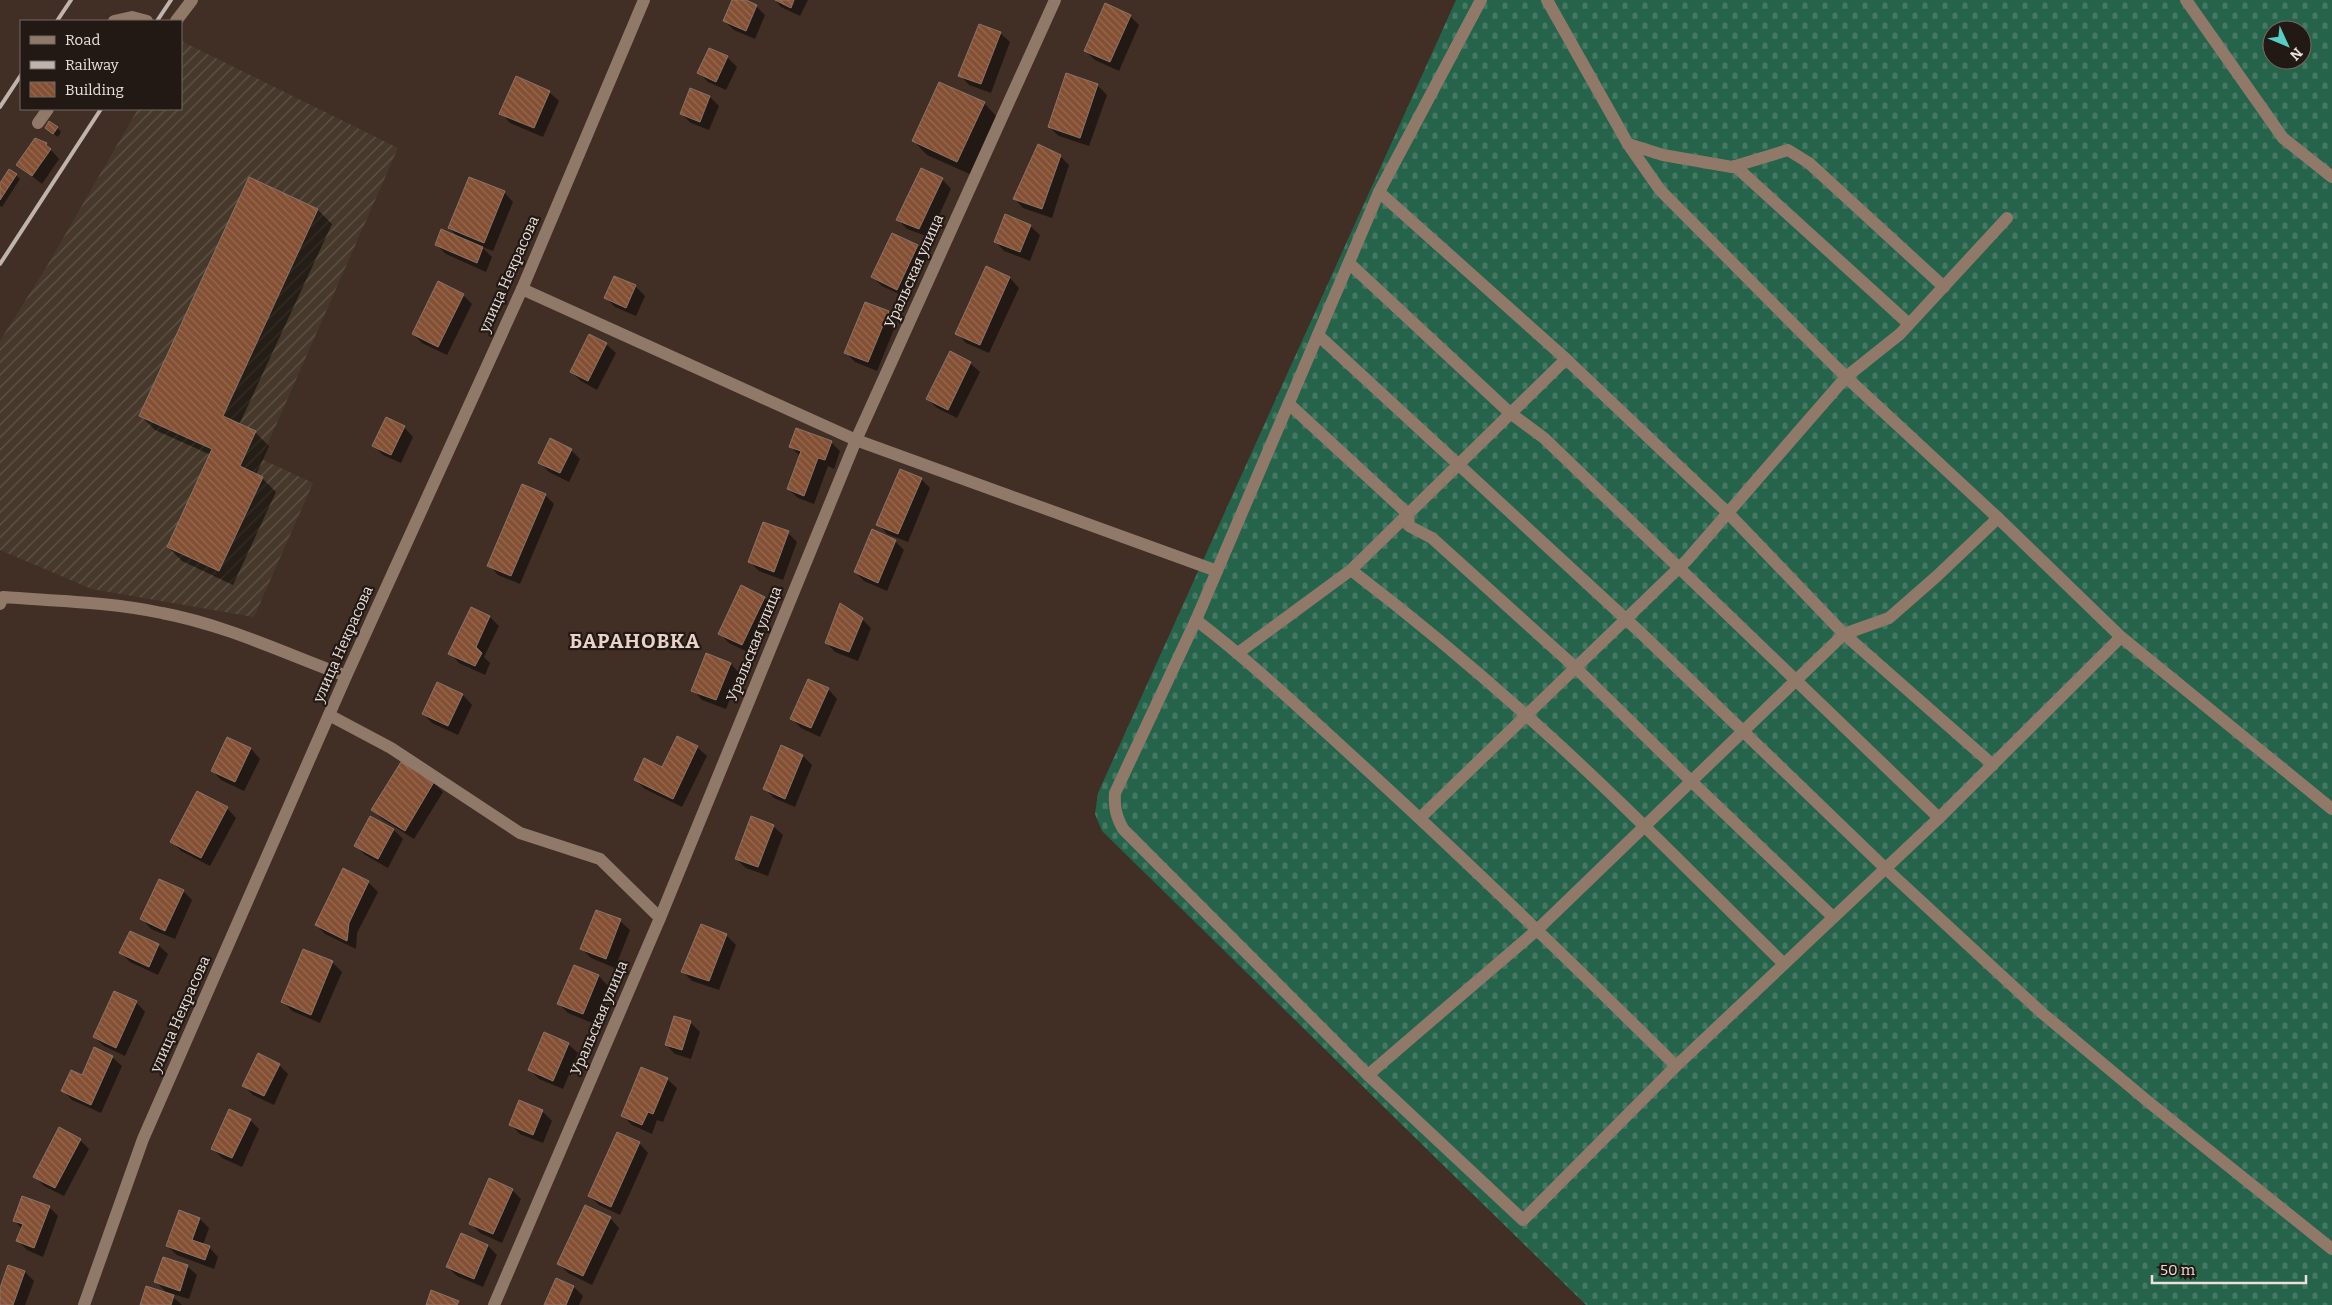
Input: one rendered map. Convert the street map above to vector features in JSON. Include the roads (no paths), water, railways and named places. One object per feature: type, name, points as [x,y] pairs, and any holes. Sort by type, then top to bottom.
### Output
[{"type":"street","points":[[177,20],[192,0]]},
{"type":"street","name":"улица Некрасова","points":[[84,1305],[143,1139],[346,676],[522,288],[644,0]]},
{"type":"street","name":"Уральская улица","points":[[494,1305],[660,918],[856,440],[1055,0]]},
{"type":"street","points":[[1481,0],[1379,192],[1196,620],[1118,786],[1114,806],[1117,818],[1124,829],[1368,1074],[1523,1220],[1676,1066],[1940,818],[2121,638]]},
{"type":"street","points":[[1548,0],[1628,144],[1660,190],[1846,377],[1998,518],[2121,638],[2332,809]]},
{"type":"street","points":[[2186,0],[2283,138],[2332,177]]},
{"type":"street","points":[[118,20],[132,17],[143,20]]},
{"type":"street","points":[[38,124],[47,110]]},
{"type":"street","points":[[1628,144],[1663,155],[1735,166],[1788,150],[1809,163],[1944,286]]},
{"type":"street","points":[[1735,166],[1909,324]]},
{"type":"street","points":[[1379,192],[1566,359],[1728,513],[1844,634],[1993,765]]},
{"type":"street","points":[[1420,818],[1680,568],[1846,377],[1900,334],[2007,218]]},
{"type":"street","points":[[1349,263],[1510,414],[1544,438],[1940,818]]},
{"type":"street","points":[[522,288],[856,440],[1217,571]]},
{"type":"street","points":[[1318,335],[1626,619],[1885,868],[2042,1013],[2150,1104],[2332,1249]]},
{"type":"street","points":[[1238,653],[1351,570],[1566,359]]},
{"type":"street","points":[[1288,404],[1408,514],[1410,526],[1432,538],[1576,668],[1833,917]]},
{"type":"street","points":[[1368,1074],[1538,930],[1844,634],[1889,618],[1937,576],[1998,518]]},
{"type":"street","points":[[1351,570],[1423,626],[1527,716],[1784,964]]},
{"type":"street","points":[[0,604],[3,597],[129,607],[162,613],[216,627],[346,676]]},
{"type":"street","points":[[1196,620],[1238,653],[1420,818],[1538,930],[1676,1066]]},
{"type":"street","points":[[330,715],[391,748],[520,833],[600,859],[660,918]]},
{"type":"railway","points":[[58,20],[71,0]]},
{"type":"railway","points":[[158,20],[171,0]]},
{"type":"railway","points":[[0,107],[20,77]]},
{"type":"railway","points":[[0,264],[100,110]]},
{"type":"district","name":"БАРАНОВКА","points":[[635,641]]}]
